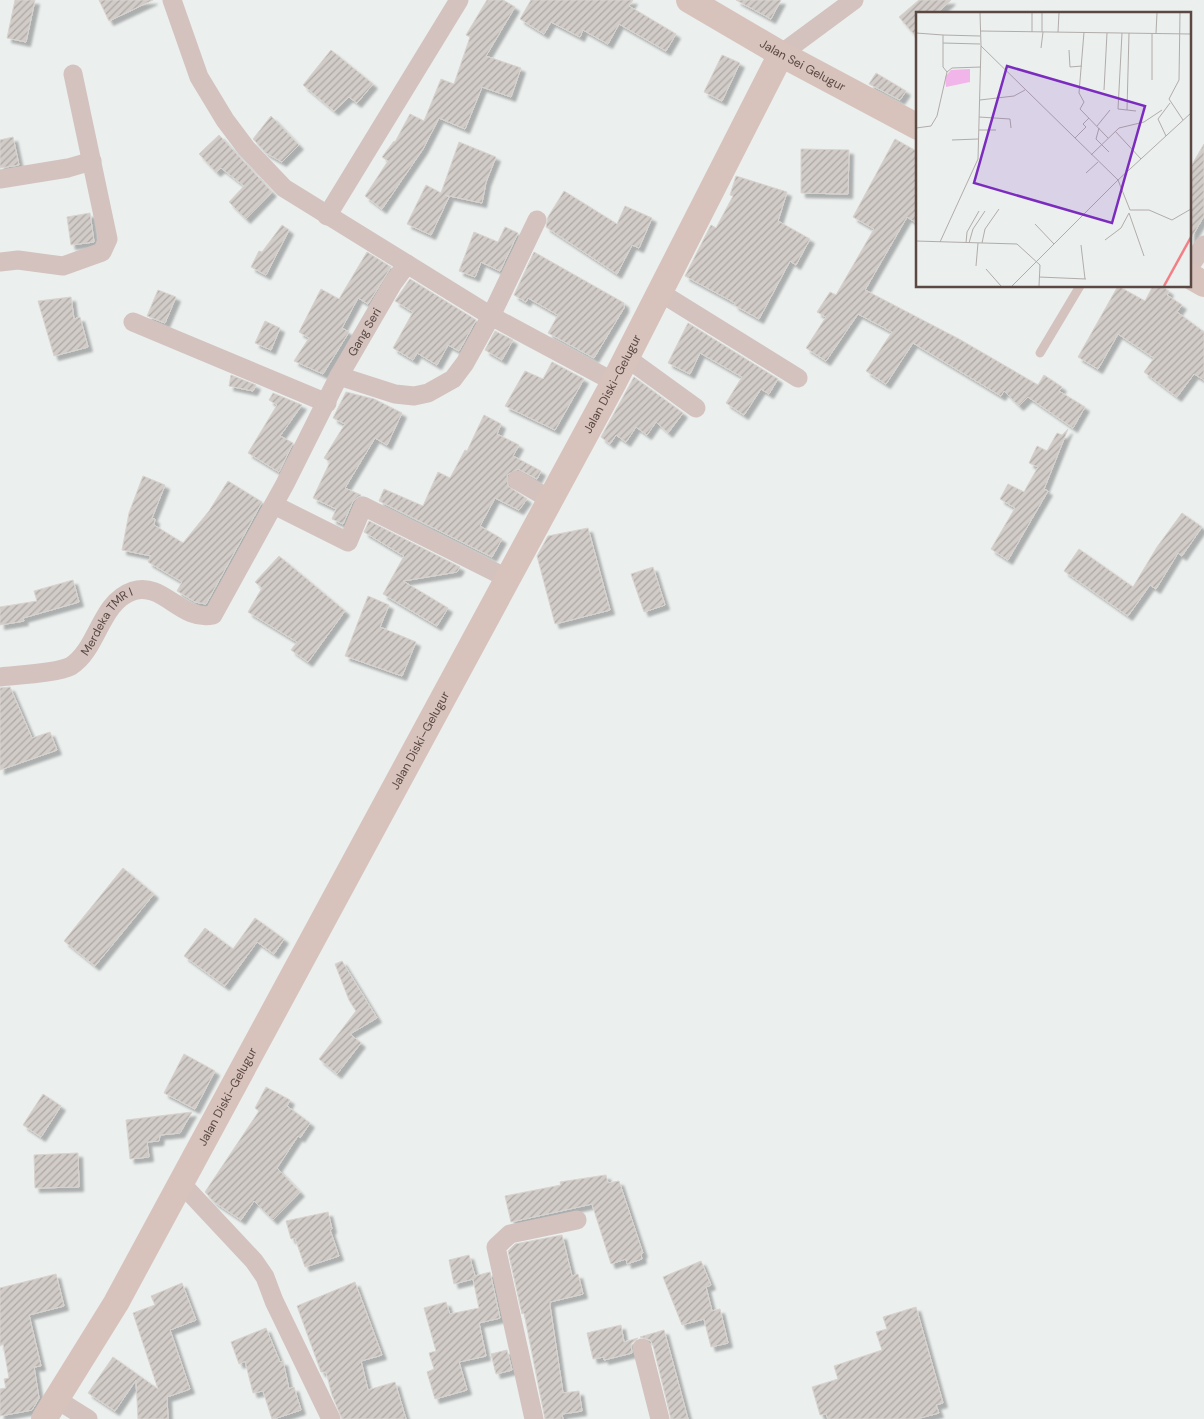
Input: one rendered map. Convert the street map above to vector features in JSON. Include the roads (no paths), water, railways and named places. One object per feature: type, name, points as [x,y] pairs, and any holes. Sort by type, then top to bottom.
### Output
[{"type":"main road","name":"Jalan Sei Gelugur","points":[[688,0],[781,54],[916,126]]},
{"type":"main road","name":"Jalan Diski–Gelugur","points":[[50,1409],[116,1303],[507,578],[551,500],[661,293],[781,54]]},
{"type":"main road","points":[[1192,277],[1204,284]]},
{"type":"street","points":[[172,0],[199,77],[225,120],[246,148],[284,188],[491,316],[614,382]]},
{"type":"street","points":[[327,216],[459,0]]},
{"type":"street","points":[[781,54],[854,0]]},
{"type":"street","points":[[0,262],[18,260],[63,266],[102,252],[108,239],[73,74]]},
{"type":"street","points":[[0,179],[68,168],[92,161]]},
{"type":"street","points":[[339,376],[395,394],[414,396],[428,393],[453,378],[465,363],[491,316],[537,220]]},
{"type":"street","points":[[1192,263],[1204,246]]},
{"type":"street","name":"Gang Seri","points":[[213,615],[274,505],[339,376],[392,284],[407,264]]},
{"type":"street","points":[[661,293],[798,378]]},
{"type":"street","points":[[133,322],[327,403]]},
{"type":"street","points":[[627,358],[696,408]]},
{"type":"street","points":[[517,480],[551,500]]},
{"type":"street","points":[[274,505],[348,542],[363,506],[507,578]]},
{"type":"street","name":"Merdeka TMR I","points":[[0,677],[72,666],[81,657],[111,608],[121,597],[135,590],[154,591],[186,611],[202,617],[213,615]]},
{"type":"street","points":[[181,1183],[254,1261],[265,1277],[274,1301],[330,1419]]},
{"type":"street","points":[[534,1419],[496,1247],[510,1234],[577,1220]]},
{"type":"street","points":[[642,1348],[660,1419]]},
{"type":"street","points":[[50,1409],[88,1419]]},
{"type":"lane","points":[[1040,353],[1079,288]]}]
